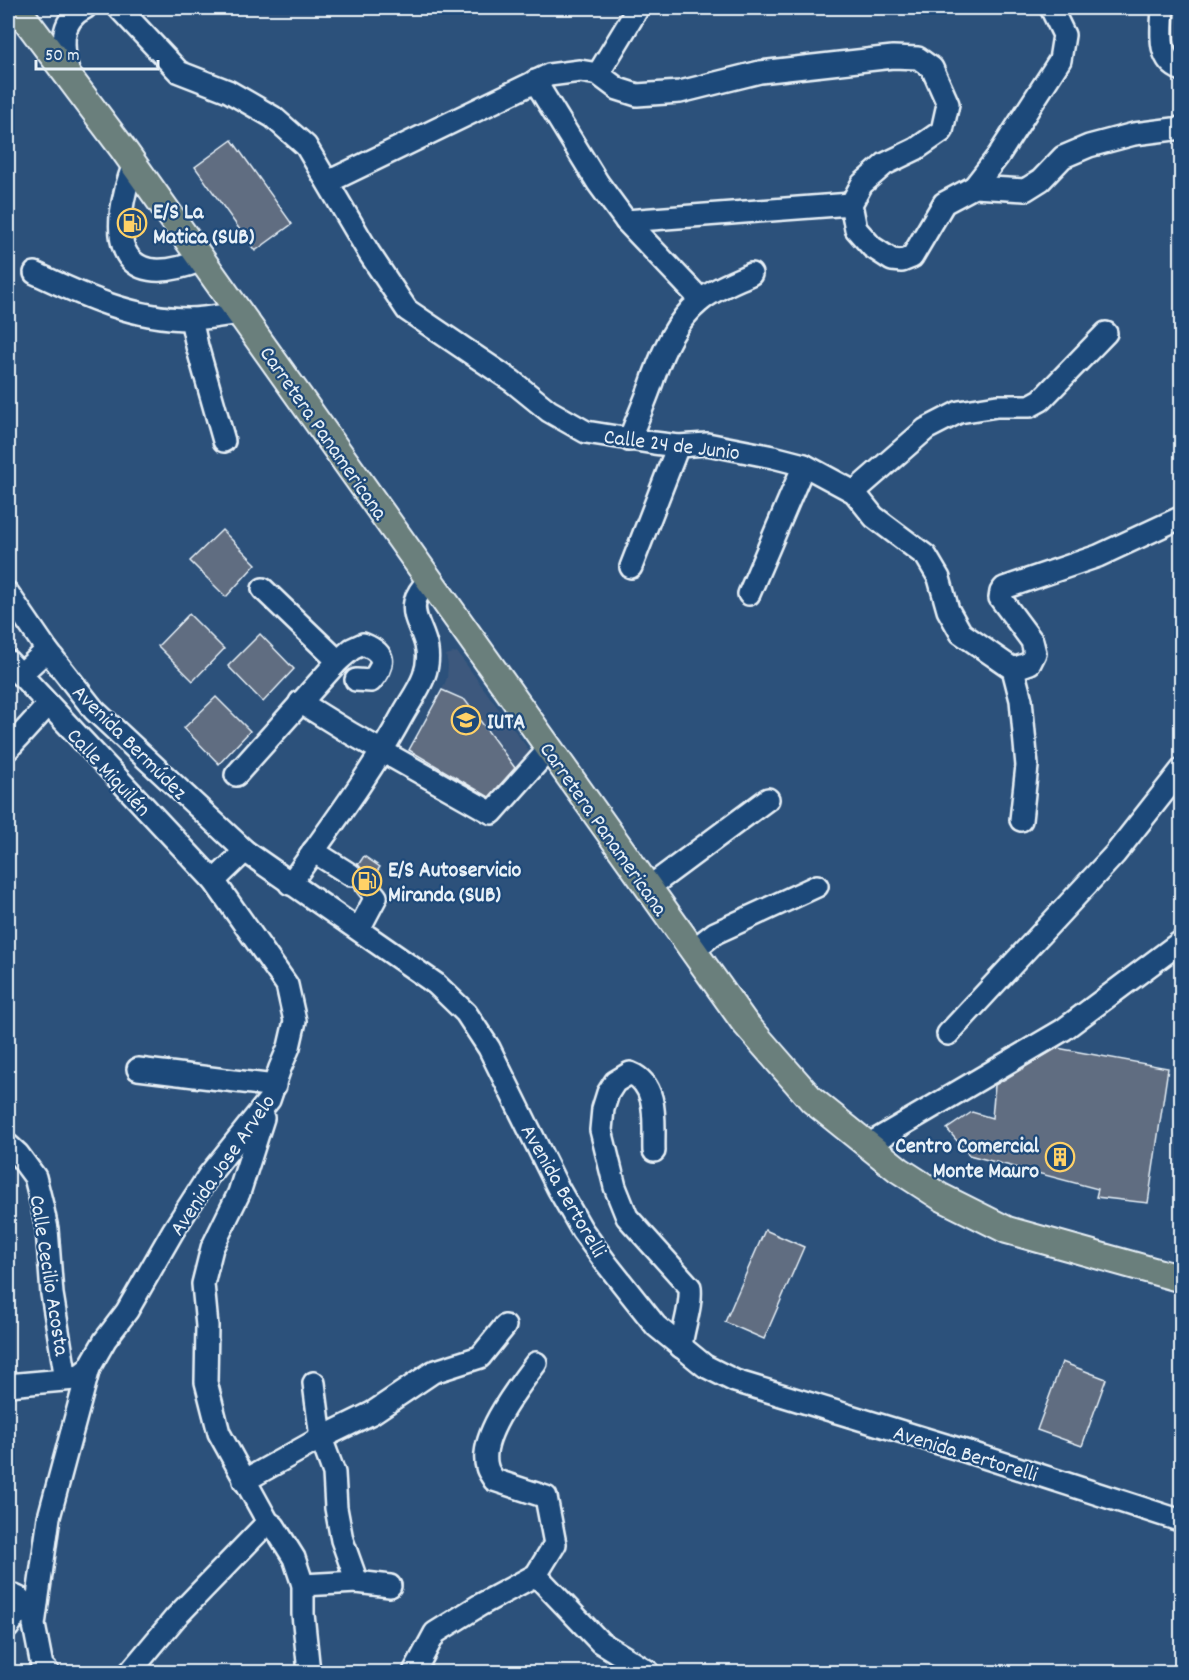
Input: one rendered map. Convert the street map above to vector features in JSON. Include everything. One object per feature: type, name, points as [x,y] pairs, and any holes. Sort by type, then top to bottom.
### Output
[{"type":"main road","name":"Carretera Panamericana","points":[[16,8],[134,164],[692,951],[744,1022],[812,1100],[866,1146],[899,1170],[941,1197],[1007,1230],[1182,1279]]},
{"type":"street","points":[[69,80],[64,59],[63,39],[68,22],[85,8]]},
{"type":"street","name":"Calle 24 de Junio","points":[[119,8],[179,72],[228,91],[273,117],[306,146],[369,253],[407,310],[512,381],[549,411],[586,432],[678,446],[707,444],[804,465],[854,492],[874,517],[926,556],[939,578],[948,610],[961,633],[1013,669]]},
{"type":"street","points":[[598,74],[638,8]]},
{"type":"street","points":[[328,182],[549,75],[580,71],[598,74],[618,89],[638,95],[680,92],[760,72],[893,57],[918,58],[932,68],[948,104],[942,131],[916,149],[885,165],[862,184],[851,204],[856,229],[872,248],[892,260],[902,261],[912,257],[944,203],[974,187],[998,156],[1060,60],[1064,35],[1051,8]]},
{"type":"street","points":[[1163,8],[1161,44],[1167,60],[1182,70]]},
{"type":"street","points":[[535,81],[598,183],[626,221],[701,300]]},
{"type":"street","points":[[974,187],[1025,190],[1041,180],[1063,157],[1089,146],[1134,134],[1182,128]]},
{"type":"street","points":[[134,164],[124,196],[120,228],[124,248],[131,261],[146,270],[169,270],[202,260]]},
{"type":"street","points":[[626,221],[851,204]]},
{"type":"street","points":[[34,273],[107,304],[155,318],[191,319],[240,313]]},
{"type":"street","points":[[629,440],[659,360],[672,335],[688,312],[720,288],[752,274]]},
{"type":"street","points":[[191,319],[224,441]]},
{"type":"street","points":[[854,492],[926,429],[959,412],[997,406],[1030,406],[1041,399],[1106,333]]},
{"type":"street","points":[[631,567],[678,446]]},
{"type":"street","points":[[749,594],[804,465]]},
{"type":"street","points":[[1021,820],[1027,766],[1021,700],[1013,669],[1030,663],[1035,654],[1032,641],[1003,604],[1000,598],[1001,592],[1004,588],[1098,556],[1182,517]]},
{"type":"street","points":[[291,884],[383,752],[423,678],[429,661],[427,645],[415,612],[415,602],[421,589],[430,579]]},
{"type":"street","points":[[262,589],[338,661]]},
{"type":"street","name":"Avenida Bermúdez","points":[[8,593],[47,650],[94,710],[244,851]]},
{"type":"street","points":[[236,775],[338,661],[352,649],[363,644],[376,650],[381,659],[380,670],[371,681],[356,680]]},
{"type":"street","points":[[14,668],[47,650]]},
{"type":"street","name":"Calle Miquilén","points":[[14,668],[214,881]]},
{"type":"street","points":[[300,702],[492,813],[549,749]]},
{"type":"street","points":[[8,748],[48,705]]},
{"type":"street","points":[[948,1034],[1115,854],[1182,769]]},
{"type":"street","points":[[648,888],[768,799]]},
{"type":"street","points":[[214,881],[244,851]]},
{"type":"street","name":"Avenida Bertorelli","points":[[244,851],[436,984],[466,1013],[489,1048],[558,1188],[582,1230],[656,1326],[705,1366],[735,1381],[965,1451],[1182,1521]]},
{"type":"street","points":[[313,851],[374,892],[375,897],[359,929]]},
{"type":"street","name":"Avenida Jose Arvelo","points":[[48,1672],[42,1666],[32,1605],[49,1517],[89,1368],[105,1340],[127,1311],[209,1174],[272,1093],[294,1033],[292,1001],[286,985],[214,881]]},
{"type":"street","points":[[692,951],[715,933],[818,886]]},
{"type":"street","points":[[866,1146],[1063,1030],[1182,941]]},
{"type":"street","points":[[138,1069],[272,1093],[239,1193],[212,1248],[203,1284],[207,1326],[206,1382],[219,1433],[268,1522],[274,1526],[291,1552],[303,1585],[303,1614],[309,1672]]},
{"type":"street","points":[[654,1151],[653,1106],[650,1090],[644,1082],[630,1073],[615,1082],[608,1093],[603,1109],[601,1130],[615,1187],[627,1217],[690,1287],[691,1301],[681,1347]]},
{"type":"street","name":"Calle Cecilio Acosta","points":[[8,1144],[35,1177],[42,1204],[47,1229],[52,1294],[66,1379]]},
{"type":"street","points":[[244,1481],[321,1438],[372,1413],[434,1372],[480,1357],[505,1326]]},
{"type":"street","points":[[414,1672],[435,1633],[480,1605],[536,1575],[555,1544],[546,1497],[494,1480],[487,1467],[488,1445],[502,1410],[536,1363]]},
{"type":"street","points":[[8,1385],[75,1378],[89,1368]]},
{"type":"street","points":[[314,1383],[321,1438],[334,1473],[336,1508],[342,1540],[357,1582]]},
{"type":"street","points":[[130,1672],[177,1617],[268,1522]]},
{"type":"street","points":[[536,1575],[600,1642],[649,1672]]},
{"type":"street","points":[[303,1585],[357,1582],[390,1586]]},
{"type":"street","points":[[8,1593],[32,1605],[15,1616],[8,1627]]},
{"type":"shaded area","name":"IUTA","points":[[457,652],[531,753],[491,799],[409,750],[447,678],[446,655]]},
{"type":"building","points":[[232,140],[292,224],[255,251],[195,167]]},
{"type":"building","points":[[222,530],[256,564],[226,597],[190,561]]},
{"type":"building","points":[[189,614],[224,649],[193,681],[158,646]]},
{"type":"building","points":[[260,634],[294,669],[263,702],[228,666]]},
{"type":"building","name":"IUTA","points":[[442,690],[465,700],[515,768],[489,797],[409,750]]},
{"type":"building","points":[[216,697],[250,731],[219,764],[184,728]]},
{"type":"building","points":[[364,856],[380,867],[374,876],[363,874],[358,865]]},
{"type":"building","points":[[1057,1048],[1168,1068],[1148,1203],[1096,1197],[1098,1189],[969,1155],[947,1129],[972,1112],[992,1118],[995,1085]]},
{"type":"building","points":[[765,1230],[804,1247],[764,1339],[725,1322]]},
{"type":"building","points":[[1062,1362],[1106,1379],[1082,1446],[1037,1430]]},
{"type":"place","name":"E/S La Matica (SUB)","points":[[132,223]]},
{"type":"place","name":"IUTA","points":[[466,720]]},
{"type":"place","name":"E/S Autoservicio Miranda (SUB)","points":[[367,881]]},
{"type":"place","name":"Centro Comercial Monte Mauro","points":[[1060,1157]]}]
